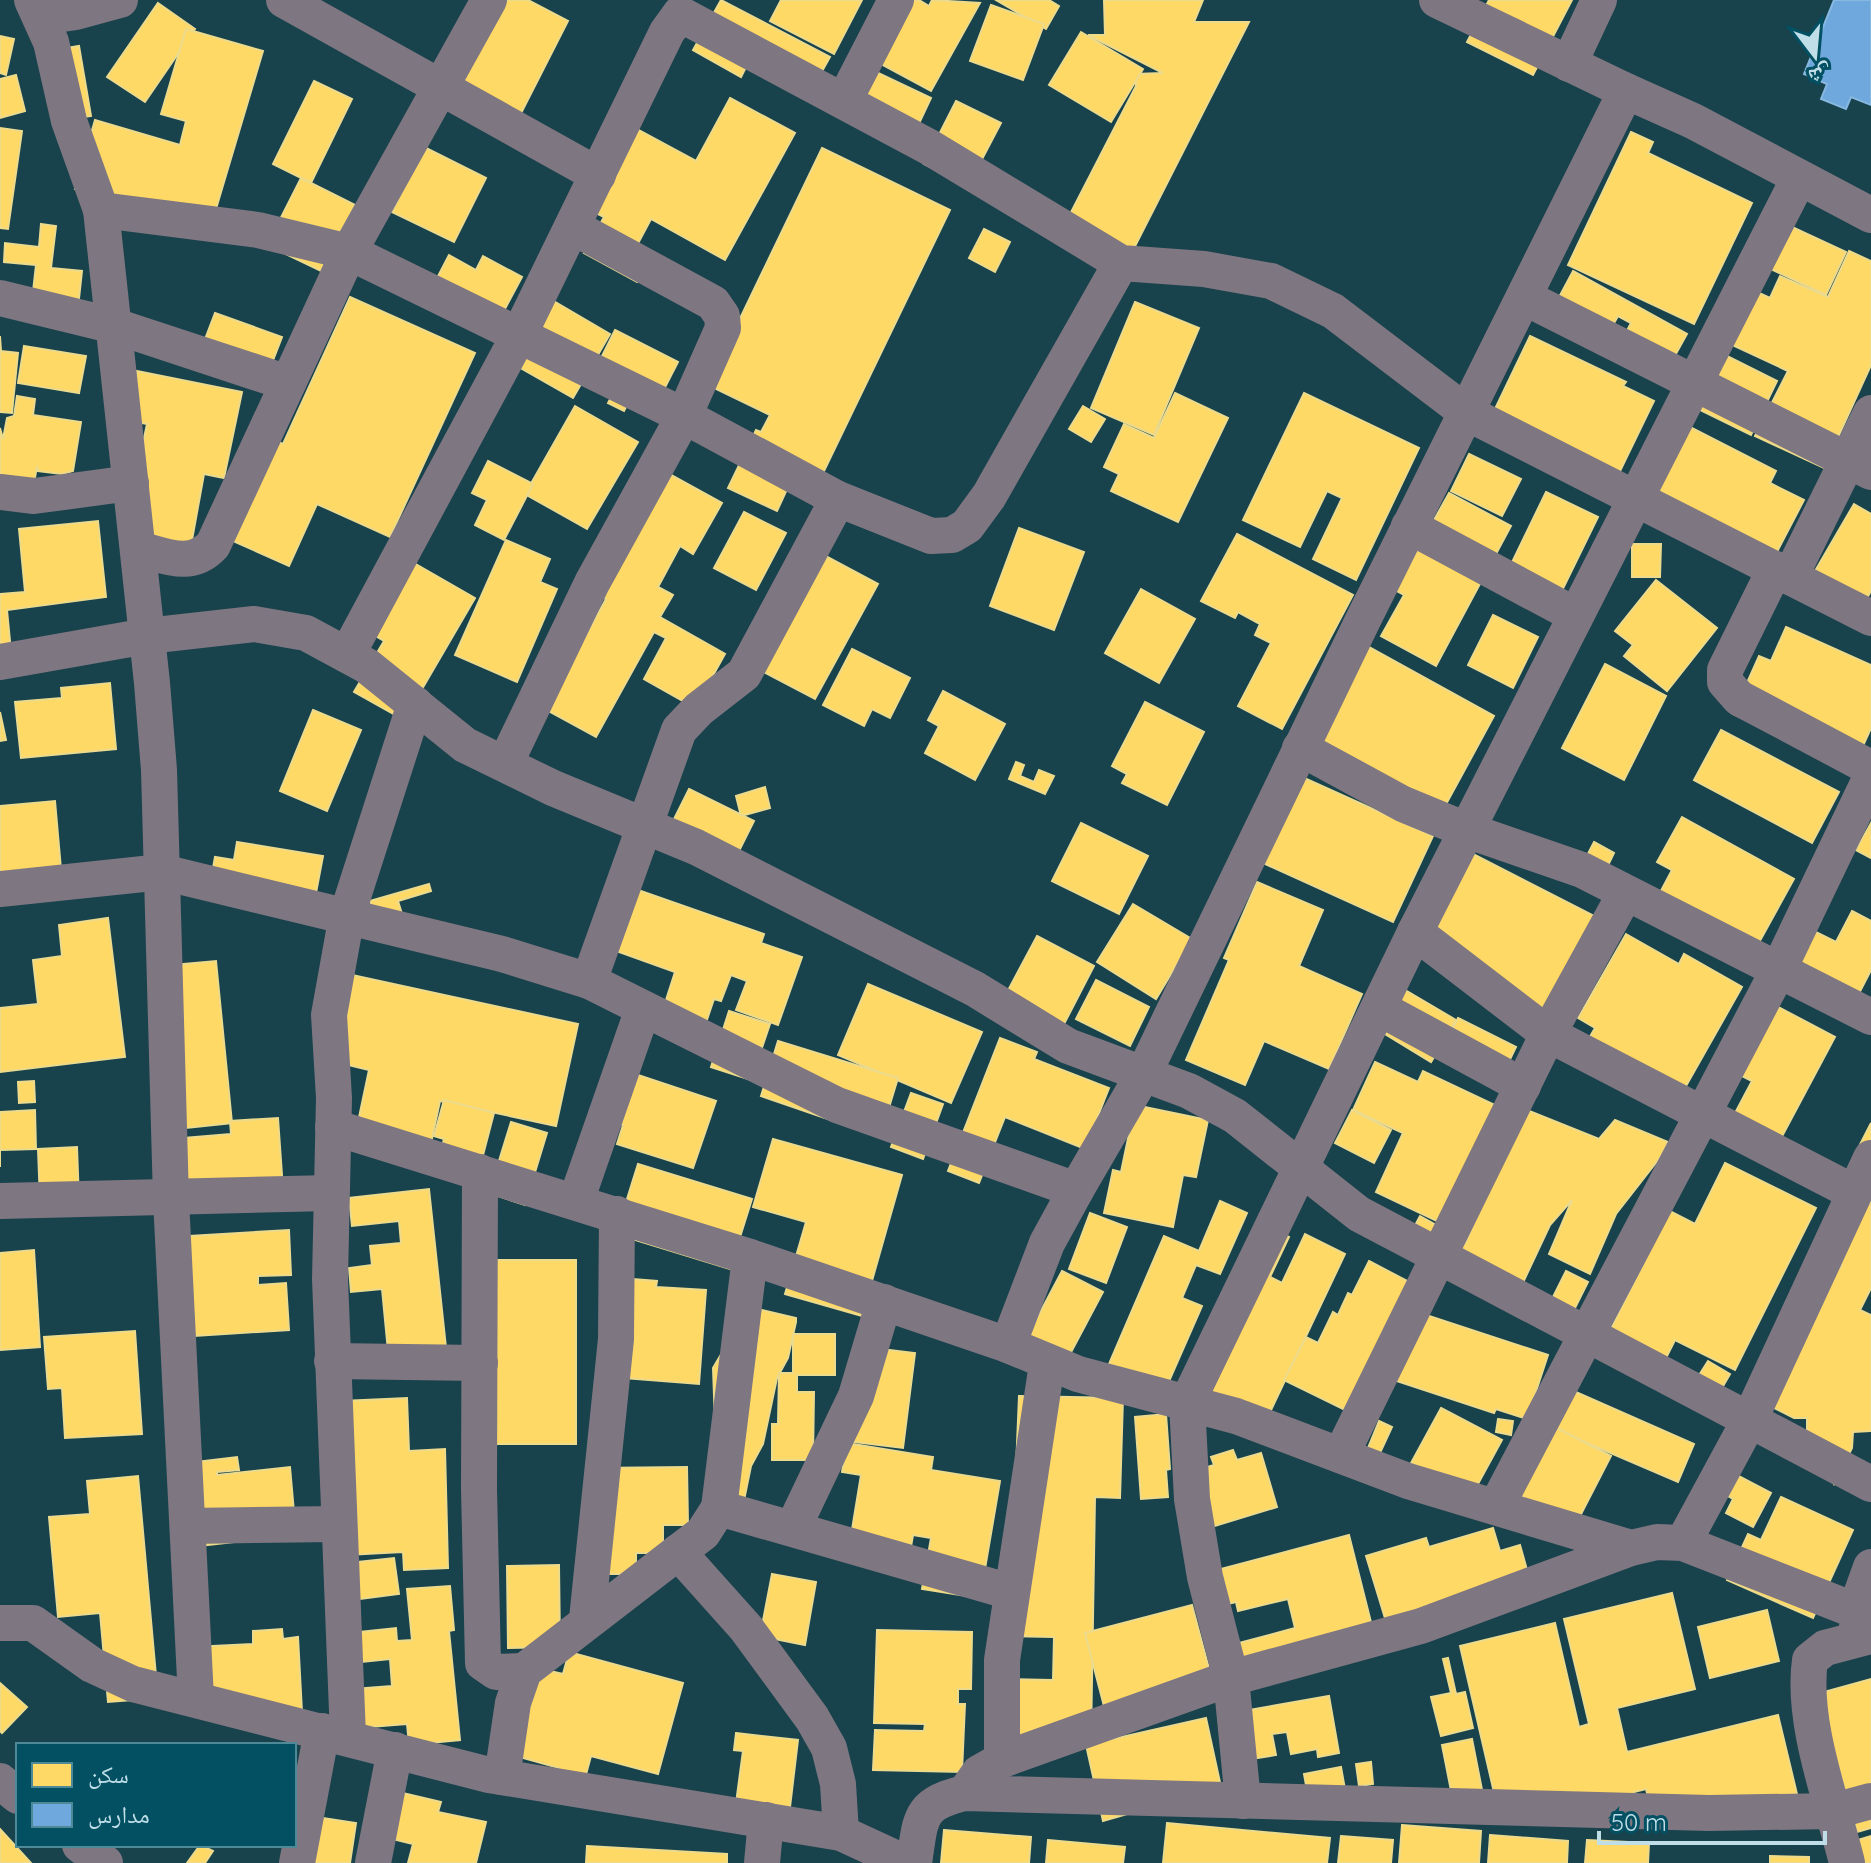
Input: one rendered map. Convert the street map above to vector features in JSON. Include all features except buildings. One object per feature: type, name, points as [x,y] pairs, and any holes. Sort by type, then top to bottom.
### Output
[{"type":"street","points":[[120,0],[76,12],[37,8],[69,121],[101,210],[147,636],[159,770],[171,1199],[196,1699]]},
{"type":"street","points":[[284,0],[598,175]]},
{"type":"street","points":[[138,549],[191,560],[203,555],[213,545],[349,252],[489,0]]},
{"type":"street","points":[[844,101],[896,0]]},
{"type":"street","points":[[1437,0],[1693,121],[1871,215]]},
{"type":"street","points":[[1569,64],[1599,0]]},
{"type":"street","points":[[347,655],[519,335],[667,32],[683,7],[929,147],[1121,263],[1204,269],[1271,281],[1333,311],[1467,413],[1871,618]]},
{"type":"street","points":[[1008,1345],[1047,1243],[1144,1073],[1300,748],[1626,91]]},
{"type":"street","points":[[1243,1801],[1231,1678],[1205,1577],[1195,1514],[1187,1403],[1415,932],[1799,178]]},
{"type":"street","points":[[101,210],[258,230],[349,252],[684,416],[838,499],[931,536],[952,535],[967,526],[989,496],[1121,263]]},
{"type":"street","points":[[505,764],[592,583],[684,416],[723,328],[722,316],[713,303],[573,227]]},
{"type":"street","points":[[1524,297],[1859,466]]},
{"type":"street","points":[[0,298],[115,326],[288,383]]},
{"type":"street","points":[[1871,413],[1859,466],[1782,573],[1725,670],[1725,682],[1739,698],[1871,768]]},
{"type":"street","points":[[0,492],[34,496],[131,483]]},
{"type":"street","points":[[589,981],[648,826],[679,730],[699,709],[744,674],[838,499]]},
{"type":"street","points":[[1409,526],[1575,615]]},
{"type":"street","points":[[0,662],[147,636],[254,624],[306,633],[367,666],[465,745],[648,826],[975,989],[1068,1046],[1144,1073],[1235,1116],[1359,1214],[1871,1484]]},
{"type":"street","points":[[297,1863],[335,1734],[337,1524],[332,1361],[333,1127],[329,1015],[347,915],[415,704]]},
{"type":"street","points":[[1300,748],[1403,804],[1466,830],[1582,870],[1871,1017]]},
{"type":"street","points":[[1496,1507],[1778,971],[1871,777]]},
{"type":"street","points":[[0,889],[162,872],[502,954],[589,981],[837,1105],[1076,1190]]},
{"type":"street","points":[[1341,1455],[1548,1034],[1625,894]]},
{"type":"street","points":[[1415,932],[1548,1034],[1701,1116],[1853,1192]]},
{"type":"street","points":[[1379,1008],[1523,1086]]},
{"type":"street","points":[[576,1201],[643,1009]]},
{"type":"street","points":[[333,1127],[750,1257],[1008,1345],[1047,1364],[1236,1416],[1408,1481],[1631,1548]]},
{"type":"street","points":[[1683,1543],[1749,1421],[1871,1158]]},
{"type":"street","points":[[480,1172],[483,1663],[496,1672],[524,1671]]},
{"type":"street","points":[[0,1201],[331,1193]]},
{"type":"street","points":[[587,1619],[616,1339],[617,1214]]},
{"type":"street","points":[[502,1777],[513,1703],[524,1671],[587,1619],[703,1533],[719,1508],[750,1257]]},
{"type":"street","points":[[793,1528],[856,1396],[884,1302]]},
{"type":"street","points":[[332,1361],[480,1363]]},
{"type":"street","points":[[1002,1760],[1002,1660],[1047,1364]]},
{"type":"street","points":[[719,1508],[1011,1592]]},
{"type":"street","points":[[188,1526],[337,1524]]},
{"type":"street","points":[[965,1793],[979,1773],[1002,1760],[1231,1678],[1421,1626],[1631,1548],[1657,1542],[1683,1543],[1862,1629]]},
{"type":"street","points":[[678,1552],[746,1628],[812,1718],[829,1748],[838,1784],[841,1833]]},
{"type":"street","points":[[1862,1629],[1871,1567]]},
{"type":"street","points":[[0,1623],[33,1623],[92,1665],[133,1684],[502,1777],[841,1833],[906,1863]]},
{"type":"street","points":[[1847,1863],[1811,1715],[1807,1681],[1810,1660],[1825,1648],[1862,1629]]},
{"type":"street","points":[[373,1863],[395,1750]]},
{"type":"street","points":[[0,1781],[16,1794]]},
{"type":"street","points":[[914,1863],[922,1814],[933,1803],[965,1793],[1709,1813],[1834,1811],[1871,1801]]},
{"type":"street","points":[[762,1863],[766,1820]]},
{"type":"street","points":[[83,1847],[105,1863]]}]
